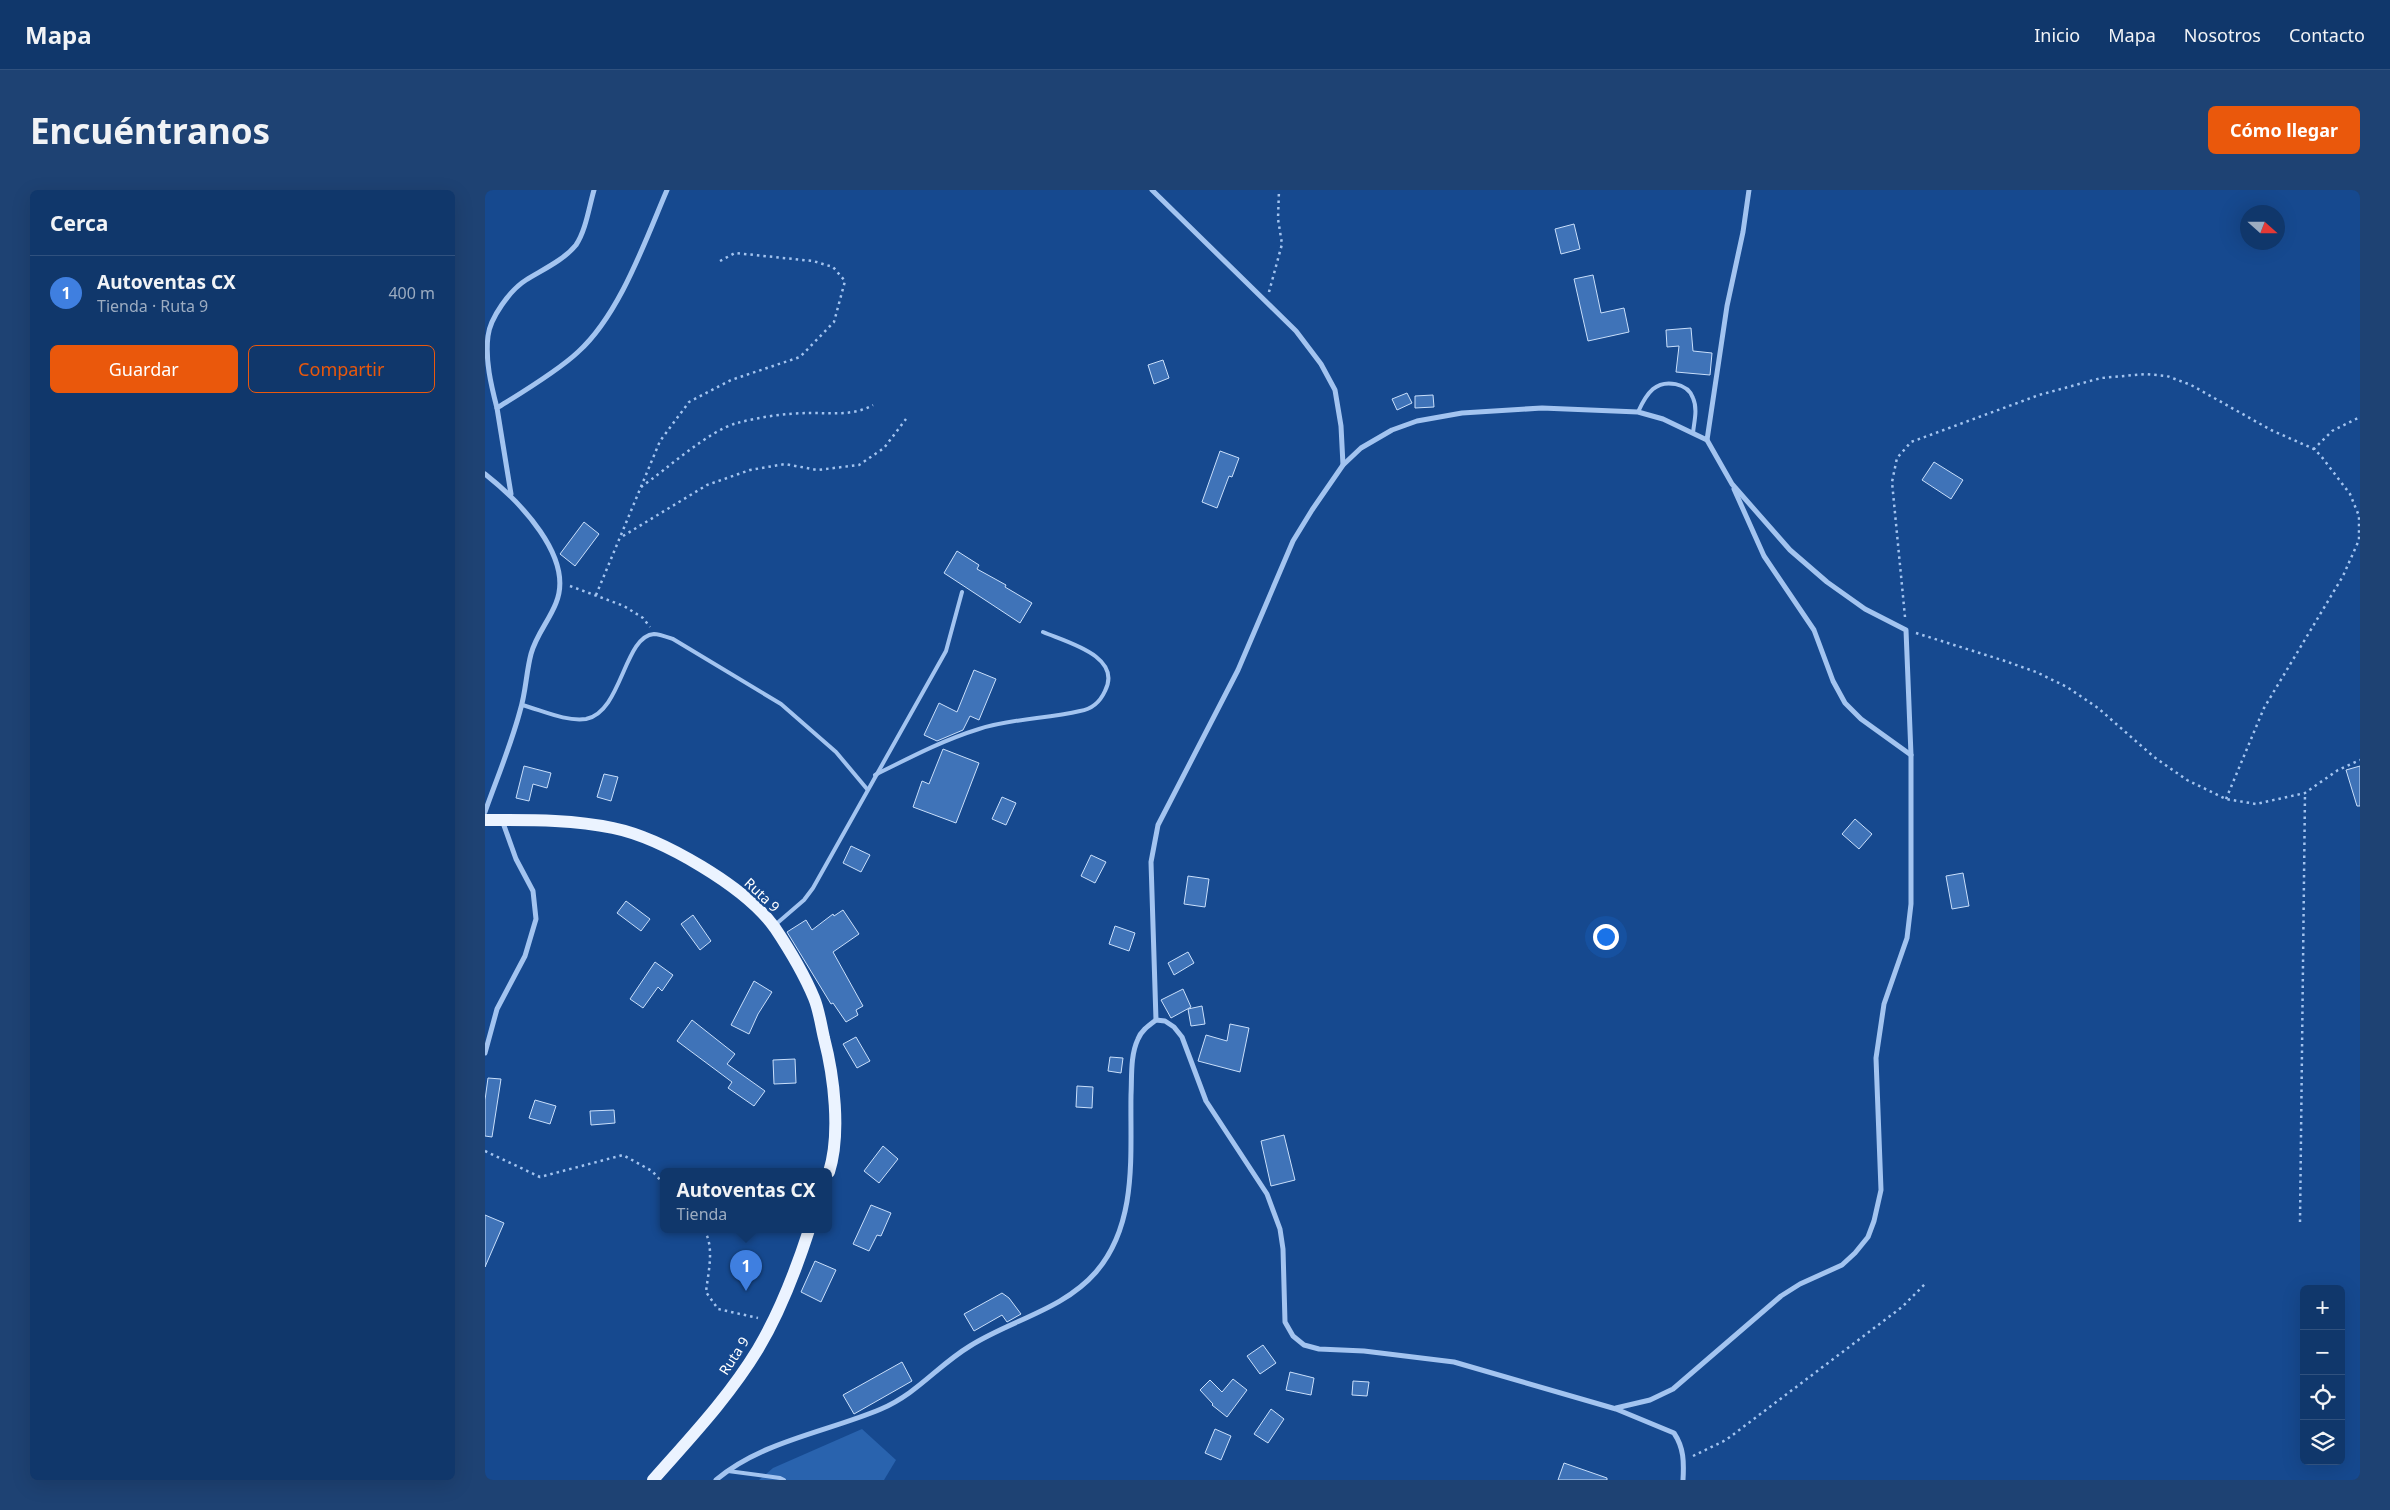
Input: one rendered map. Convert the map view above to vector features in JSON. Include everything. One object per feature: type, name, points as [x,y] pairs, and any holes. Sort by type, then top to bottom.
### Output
[{"type":"main road","name":"Ruta 9","points":[[485,820],[569,821],[614,828],[649,840],[687,857],[738,892],[773,926],[814,998],[829,1057],[836,1112],[829,1168]]},
{"type":"main road","name":"Ruta 9","points":[[653,1480],[720,1403],[758,1348],[796,1270],[808,1233]]},
{"type":"street","points":[[511,495],[489,368],[486,335],[510,292],[567,254],[576,244],[583,229],[594,190]]},
{"type":"street","points":[[497,408],[578,353],[595,335],[611,312],[667,190]]},
{"type":"street","points":[[1152,190],[1296,331],[1321,364],[1335,390],[1341,426],[1343,465]]},
{"type":"street","points":[[1707,440],[1727,306],[1743,232],[1749,190]]},
{"type":"street","points":[[1155,1020],[1151,862],[1158,825],[1239,670],[1293,541],[1311,510],[1343,465],[1361,448],[1392,430],[1417,421],[1462,413],[1542,408],[1638,412],[1663,418],[1707,440],[1732,484],[1764,556],[1814,630],[1833,681],[1845,703],[1861,719],[1911,755]]},
{"type":"street","points":[[485,474],[511,495],[536,526],[556,560],[559,590],[557,603],[533,646],[522,705],[485,812]]},
{"type":"street","points":[[1616,1409],[1651,1400],[1673,1389],[1775,1301],[1800,1284],[1842,1265],[1868,1237],[1874,1221],[1881,1190],[1876,1067],[1880,1022],[1888,988],[1907,938],[1911,904],[1911,755],[1906,630],[1865,609],[1827,582],[1790,550],[1732,484]]},
{"type":"street","points":[[485,1053],[497,1009],[525,956],[536,919],[533,891],[516,859],[502,820]]},
{"type":"street","points":[[716,1480],[746,1460],[813,1432],[894,1403],[922,1385],[961,1352],[1007,1326],[1048,1308],[1076,1290],[1095,1273],[1111,1253],[1124,1218],[1129,1189],[1132,1062],[1138,1039],[1144,1029],[1155,1020],[1165,1021],[1174,1026],[1183,1037],[1206,1101],[1267,1194],[1279,1229],[1283,1249],[1285,1322],[1293,1336],[1304,1345],[1319,1349],[1364,1351],[1454,1362],[1616,1409],[1674,1433],[1679,1439],[1685,1460],[1683,1480]]},
{"type":"lane","points":[[1638,412],[1647,395],[1655,387],[1665,383],[1678,384],[1687,389],[1693,397],[1695,412],[1693,433]]},
{"type":"lane","points":[[773,926],[804,900],[813,888],[946,651],[962,592]]},
{"type":"lane","points":[[875,775],[936,744],[978,729],[1017,720],[1080,712],[1092,708],[1101,700],[1109,685],[1110,674],[1105,664],[1083,649],[1043,632]]},
{"type":"lane","points":[[522,705],[573,719],[587,718],[599,713],[611,699],[631,655],[642,639],[654,634],[673,639],[781,704],[836,752],[867,789]]},
{"type":"lane","points":[[728,1471],[784,1480]]},
{"type":"path","points":[[1267,303],[1282,244],[1278,219],[1279,190]]},
{"type":"path","points":[[596,595],[622,537],[660,441],[689,402],[731,380],[800,357],[834,322],[845,281],[833,267],[813,261],[735,253],[720,261]]},
{"type":"path","points":[[2226,798],[2264,708],[2343,576],[2359,540],[2359,516],[2350,494],[2315,449],[2271,430],[2191,385],[2167,376],[2146,374],[2101,378],[2039,395],[1911,442],[1897,458],[1892,482],[1906,630],[2005,660],[2037,672],[2067,687],[2098,708],[2187,780],[2226,798],[2256,804],[2305,793],[2338,770],[2360,760]]},
{"type":"path","points":[[640,488],[708,438],[736,424],[808,413],[836,414],[863,410],[873,405]]},
{"type":"path","points":[[2315,449],[2332,431],[2360,417]]},
{"type":"path","points":[[622,537],[707,486],[750,470],[785,464],[817,470],[859,465],[884,448],[906,419]]},
{"type":"path","points":[[559,590],[571,586],[624,606],[643,618],[657,635]]},
{"type":"path","points":[[2300,1222],[2305,793]]},
{"type":"path","points":[[485,1150],[540,1177],[623,1155],[652,1171],[660,1180]]},
{"type":"path","points":[[706,1233],[709,1238],[709,1259],[705,1292],[718,1309],[771,1321]]},
{"type":"path","points":[[1685,1460],[1726,1440],[1764,1412],[1902,1307],[1926,1282]]},
{"type":"shaded area","points":[[862,1429],[896,1460],[884,1480],[759,1480],[773,1468]]},
{"type":"building","points":[[1574,224],[1580,249],[1561,254],[1555,229]]},
{"type":"building","points":[[1593,275],[1601,313],[1624,308],[1629,332],[1588,341],[1574,279]]},
{"type":"building","points":[[1691,328],[1693,351],[1712,353],[1710,375],[1676,372],[1679,346],[1667,347],[1666,330]]},
{"type":"building","points":[[1163,360],[1169,378],[1154,384],[1148,365]]},
{"type":"building","points":[[1407,393],[1412,403],[1397,410],[1392,399]]},
{"type":"building","points":[[1433,395],[1434,407],[1415,408],[1415,396]]},
{"type":"building","points":[[1220,451],[1239,458],[1232,477],[1229,476],[1217,508],[1202,502]]},
{"type":"building","points":[[1934,462],[1963,480],[1951,499],[1922,480]]},
{"type":"building","points":[[584,522],[599,534],[575,566],[560,554]]},
{"type":"building","points":[[957,551],[979,565],[977,569],[1006,585],[1005,587],[1032,603],[1020,623],[944,573]]},
{"type":"building","points":[[974,670],[996,679],[979,720],[970,716],[963,730],[937,741],[924,735],[939,703],[957,712]]},
{"type":"building","points":[[943,749],[979,763],[956,823],[913,807],[922,781],[929,784]]},
{"type":"building","points":[[524,766],[551,773],[547,788],[533,784],[529,801],[516,798]]},
{"type":"building","points":[[2360,766],[2360,806],[2357,806],[2346,770]]},
{"type":"building","points":[[604,774],[618,777],[611,801],[597,797]]},
{"type":"building","points":[[1002,797],[1016,803],[1006,825],[992,819]]},
{"type":"building","points":[[1855,819],[1872,834],[1859,849],[1842,834]]},
{"type":"building","points":[[851,846],[870,855],[861,872],[843,863]]},
{"type":"building","points":[[1091,855],[1106,862],[1095,883],[1081,876]]},
{"type":"building","points":[[1963,873],[1969,906],[1952,909],[1946,876]]},
{"type":"building","points":[[1188,876],[1209,879],[1205,907],[1184,904]]},
{"type":"building","points":[[626,901],[650,919],[641,931],[617,913]]},
{"type":"building","points":[[843,910],[859,934],[833,952],[863,1006],[856,1010],[858,1015],[846,1022],[833,1003],[831,1004],[787,932],[806,920],[812,930],[833,914],[834,916]]},
{"type":"building","points":[[693,915],[711,941],[700,950],[681,924]]},
{"type":"building","points":[[1115,926],[1135,933],[1129,951],[1109,944]]},
{"type":"building","points":[[1188,952],[1194,963],[1174,975],[1168,963]]},
{"type":"building","points":[[655,962],[673,975],[662,991],[658,987],[643,1008],[630,999]]},
{"type":"building","points":[[754,981],[772,992],[758,1014],[749,1034],[731,1025]]},
{"type":"building","points":[[1183,989],[1191,1007],[1171,1018],[1161,1000]]},
{"type":"building","points":[[1202,1006],[1205,1024],[1191,1026],[1188,1009]]},
{"type":"building","points":[[692,1020],[735,1054],[727,1064],[765,1091],[754,1106],[728,1088],[732,1082],[677,1041]]},
{"type":"building","points":[[1230,1024],[1249,1028],[1240,1072],[1198,1061],[1206,1035],[1227,1041]]},
{"type":"building","points":[[856,1037],[870,1061],[857,1068],[843,1044]]},
{"type":"building","points":[[1110,1057],[1123,1058],[1121,1073],[1108,1071]]},
{"type":"building","points":[[795,1059],[796,1083],[774,1084],[773,1060]]},
{"type":"building","points":[[488,1078],[501,1079],[492,1137],[485,1136],[485,1100]]},
{"type":"building","points":[[1077,1086],[1093,1087],[1092,1108],[1076,1107]]},
{"type":"building","points":[[535,1100],[556,1106],[550,1124],[529,1118]]},
{"type":"building","points":[[614,1110],[615,1123],[591,1125],[590,1111]]},
{"type":"building","points":[[1284,1135],[1295,1180],[1271,1186],[1261,1141]]},
{"type":"building","points":[[883,1146],[898,1159],[879,1183],[864,1171]]},
{"type":"building","points":[[871,1205],[891,1213],[881,1236],[877,1235],[869,1251],[853,1244]]},
{"type":"building","points":[[485,1215],[504,1223],[485,1267]]},
{"type":"building","points":[[815,1261],[836,1270],[821,1302],[801,1292]]},
{"type":"building","points":[[1002,1293],[1009,1298],[1021,1314],[1007,1322],[1002,1315],[974,1331],[964,1314]]},
{"type":"building","points":[[1263,1345],[1276,1363],[1260,1374],[1247,1356]]},
{"type":"building","points":[[902,1362],[912,1381],[854,1414],[843,1395]]},
{"type":"building","points":[[1290,1372],[1314,1378],[1311,1395],[1286,1390]]},
{"type":"building","points":[[1233,1379],[1247,1390],[1227,1417],[1212,1405],[1200,1390],[1210,1380],[1222,1392]]},
{"type":"building","points":[[1353,1381],[1369,1382],[1367,1396],[1352,1395]]},
{"type":"building","points":[[1271,1409],[1284,1419],[1268,1443],[1254,1434]]},
{"type":"building","points":[[1215,1429],[1231,1436],[1221,1460],[1205,1453]]},
{"type":"building","points":[[1564,1463],[1607,1478],[1607,1480],[1558,1480]]},
{"type":"place","name":"Autoventas CX","points":[[746,1291]]}]
